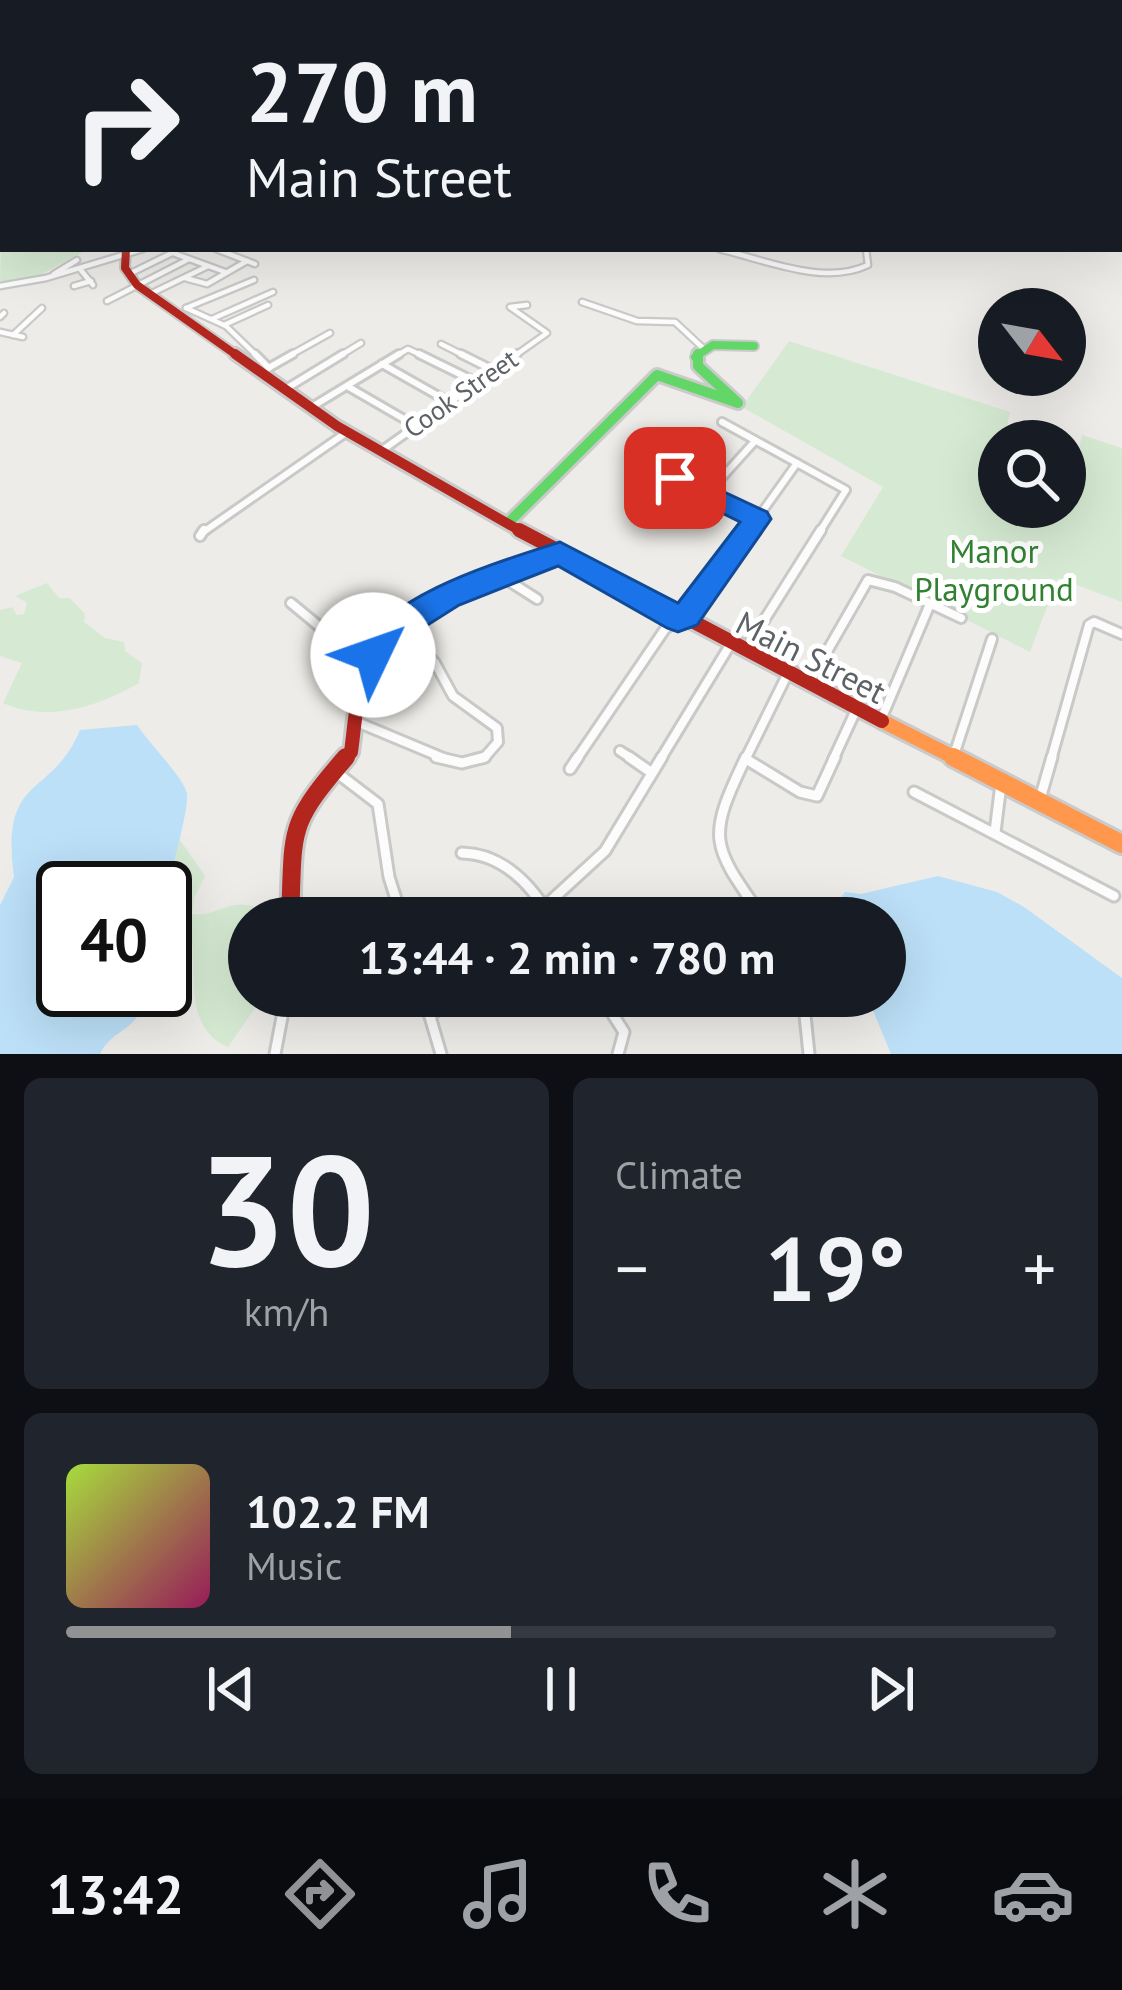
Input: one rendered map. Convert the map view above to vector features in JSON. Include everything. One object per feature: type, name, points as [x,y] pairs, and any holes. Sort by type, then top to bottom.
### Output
[{"type":"main road","points":[[125,252],[139,284]]},
{"type":"main road","name":"Main Street","points":[[139,284],[265,370],[289,394],[381,452],[678,619],[1122,844]]},
{"type":"main road","points":[[508,523],[660,375],[738,403],[696,364],[695,356],[704,349],[754,346]]},
{"type":"main road","points":[[291,897],[294,827],[305,805],[351,752],[358,698],[382,638],[448,596],[560,553]]},
{"type":"street","points":[[0,286],[80,269],[125,252]]},
{"type":"street","points":[[224,252],[255,264]]},
{"type":"street","points":[[733,252],[841,274],[868,265],[868,252]]},
{"type":"street","points":[[139,284],[172,253],[227,273]]},
{"type":"street","points":[[107,302],[189,259]]},
{"type":"street","points":[[46,278],[77,260]]},
{"type":"street","points":[[185,278],[206,284],[247,261]]},
{"type":"street","points":[[139,284],[185,278],[208,266]]},
{"type":"street","points":[[74,286],[92,282],[80,269]]},
{"type":"street","points":[[181,310],[254,280]]},
{"type":"street","points":[[212,320],[273,292]]},
{"type":"street","points":[[582,302],[637,321],[676,322],[704,349]]},
{"type":"street","points":[[224,326],[268,305]]},
{"type":"street","name":"Cook Street","points":[[381,452],[547,333],[510,307],[527,305]]},
{"type":"street","points":[[13,335],[42,308]]},
{"type":"street","points":[[181,310],[224,326],[265,370],[330,333]]},
{"type":"street","points":[[0,332],[23,338]]},
{"type":"street","points":[[289,394],[362,343]]},
{"type":"street","points":[[441,344],[494,370]]},
{"type":"street","points":[[310,408],[408,349],[476,382]]},
{"type":"street","points":[[382,364],[449,402]]},
{"type":"street","points":[[347,386],[416,426]]},
{"type":"street","points":[[722,422],[845,493],[744,652]]},
{"type":"street","points":[[200,536],[205,528],[347,432]]},
{"type":"street","points":[[707,494],[755,441]]},
{"type":"street","points":[[569,769],[665,629],[692,609],[797,464]]},
{"type":"street","points":[[675,478],[757,519]]},
{"type":"street","points":[[501,576],[537,599]]},
{"type":"street","points":[[808,686],[868,580],[961,619]]},
{"type":"street","points":[[291,603],[346,653],[368,665]]},
{"type":"street","points":[[880,723],[930,604]]},
{"type":"street","points":[[1040,803],[1055,734],[1093,622],[1122,634]]},
{"type":"street","points":[[357,722],[440,759],[462,763],[484,758],[498,742],[497,728],[453,696],[435,663],[401,624]]},
{"type":"street","points":[[952,760],[992,639]]},
{"type":"street","points":[[554,897],[605,851],[730,645]]},
{"type":"street","points":[[749,897],[725,864],[716,829],[787,675]]},
{"type":"street","points":[[746,759],[813,797],[821,790],[856,710]]},
{"type":"street","points":[[620,752],[652,773]]},
{"type":"street","points":[[336,772],[378,804],[397,897]]},
{"type":"street","points":[[995,832],[1001,784]]},
{"type":"street","points":[[914,792],[1114,896]]},
{"type":"street","points":[[462,853],[488,854],[536,897]]},
{"type":"street","points":[[275,1054],[282,1017]]},
{"type":"street","points":[[430,1017],[441,1054]]},
{"type":"street","points":[[614,1017],[623,1032],[619,1054]]},
{"type":"street","points":[[805,1017],[809,1054]]},
{"type":"green space","points":[[1,252],[82,252],[42,274],[0,283]]},
{"type":"green space","name":"Manor Playground","points":[[789,341],[1010,412],[1008,420],[978,420],[978,528],[1086,528],[1086,436],[1122,448],[1122,602],[1058,578],[1030,652],[841,556],[883,487],[742,407]]},
{"type":"green space","points":[[47,583],[59,598],[70,598],[85,614],[84,622],[105,638],[124,642],[125,651],[142,663],[139,683],[106,699],[55,712],[3,703],[22,663],[0,656],[0,610],[12,607],[17,615],[24,614],[27,603],[15,596]]},
{"type":"green space","points":[[178,837],[205,876],[192,914],[192,861],[173,861]]},
{"type":"green space","points":[[228,907],[228,1017],[249,1017],[228,1047],[204,1026],[195,996],[192,914]]},
{"type":"water","points":[[137,725],[180,779],[187,802],[174,861],[36,861],[36,1017],[137,1017],[100,1054],[0,1054],[0,905],[14,877],[14,820],[21,803],[68,752],[80,730]]},
{"type":"water","points":[[938,876],[997,892],[1024,907],[1122,978],[1122,1054],[891,1054],[876,1017],[906,1017],[906,897],[841,897],[845,892],[861,894]]},
{"type":"traffic: fast","points":[[508,523],[657,375],[738,403],[698,366],[695,356],[713,345],[754,346]]},
{"type":"traffic: slow","points":[[882,721],[1122,844]]},
{"type":"traffic: jam","points":[[126,252],[125,268],[137,285],[337,426],[598,575],[882,721]]},
{"type":"traffic: jam","points":[[291,897],[294,827],[305,805],[351,752],[361,684],[382,639],[457,592],[560,553]]},
{"type":"route","points":[[373,655],[388,633],[448,596],[560,553],[678,619],[686,616],[757,519],[675,478]]}]
